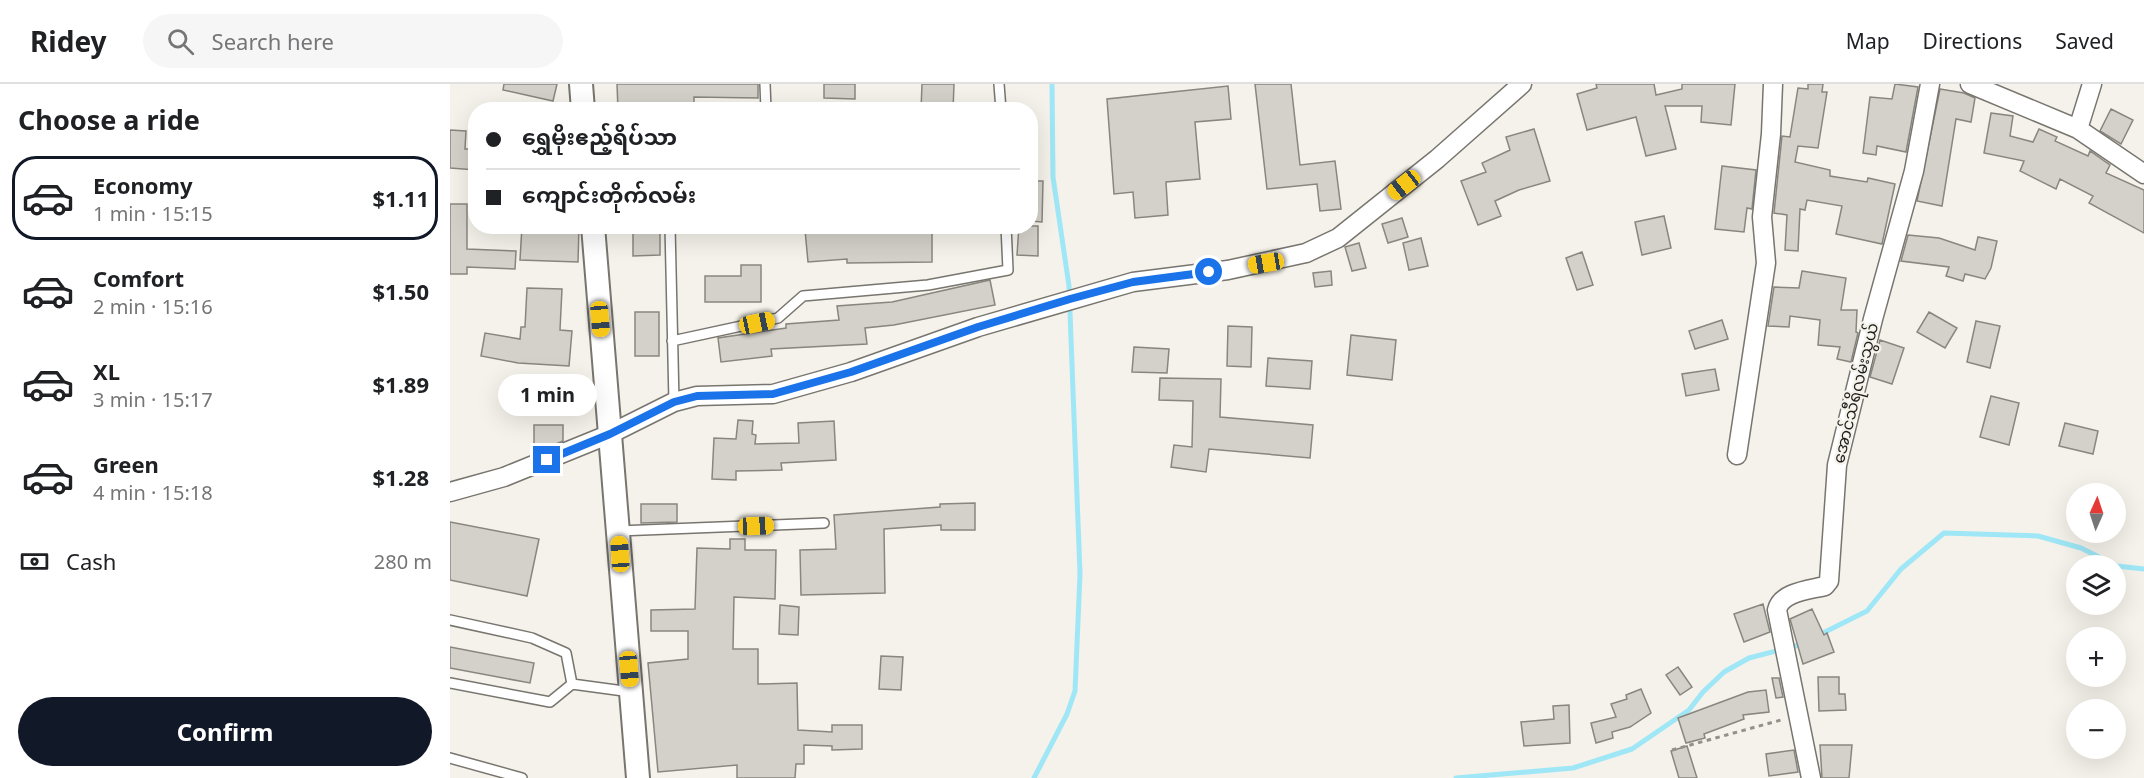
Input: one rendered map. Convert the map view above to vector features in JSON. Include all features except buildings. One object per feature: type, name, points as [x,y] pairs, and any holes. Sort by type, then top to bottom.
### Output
[{"type":"street","points":[[581,84],[582,102]]},
{"type":"street","points":[[450,492],[504,477],[610,434],[674,402],[697,396],[773,394],[851,372],[978,327],[1133,282],[1228,270],[1306,253],[1338,238],[1437,159],[1510,90],[1522,84]]},
{"type":"street","points":[[1737,455],[1766,263],[1761,217],[1773,84]]},
{"type":"street","name":"အောင်သီရိလမ်းသွယ်","points":[[1811,778],[1777,610],[1779,602],[1785,597],[1825,586],[1829,581],[1837,465],[1873,319],[1914,171],[1930,84]]},
{"type":"street","points":[[1970,84],[2078,129],[2144,174]]},
{"type":"street","points":[[2078,129],[2092,84]]},
{"type":"street","points":[[594,234],[638,778]]},
{"type":"lane","points":[[765,84],[766,102]]},
{"type":"lane","points":[[999,84],[1000,102]]},
{"type":"lane","points":[[670,234],[674,402]]},
{"type":"lane","points":[[672,341],[778,318],[802,296],[928,285],[1008,270],[1006,234]]},
{"type":"lane","points":[[618,531],[824,523]]},
{"type":"lane","points":[[450,620],[532,638],[566,653],[572,684]]},
{"type":"lane","points":[[450,682],[550,702],[572,684],[631,692]]},
{"type":"lane","points":[[450,758],[522,778]]},
{"type":"path","points":[[1672,750],[1798,716]]},
{"type":"waterway","points":[[1034,778],[1067,714],[1075,691],[1080,574],[1069,286],[1053,177],[1052,84]]},
{"type":"waterway","points":[[1819,635],[1867,611],[1901,569],[1944,533],[2038,536],[2081,548],[2117,566],[2144,569]]},
{"type":"waterway","points":[[1456,778],[1573,768],[1632,749],[1689,710],[1703,692],[1724,672],[1749,658],[1803,644]]},
{"type":"route","points":[[547,460],[610,434],[674,402],[697,396],[773,394],[851,372],[978,327],[1070,299],[1133,282],[1209,272]]}]
